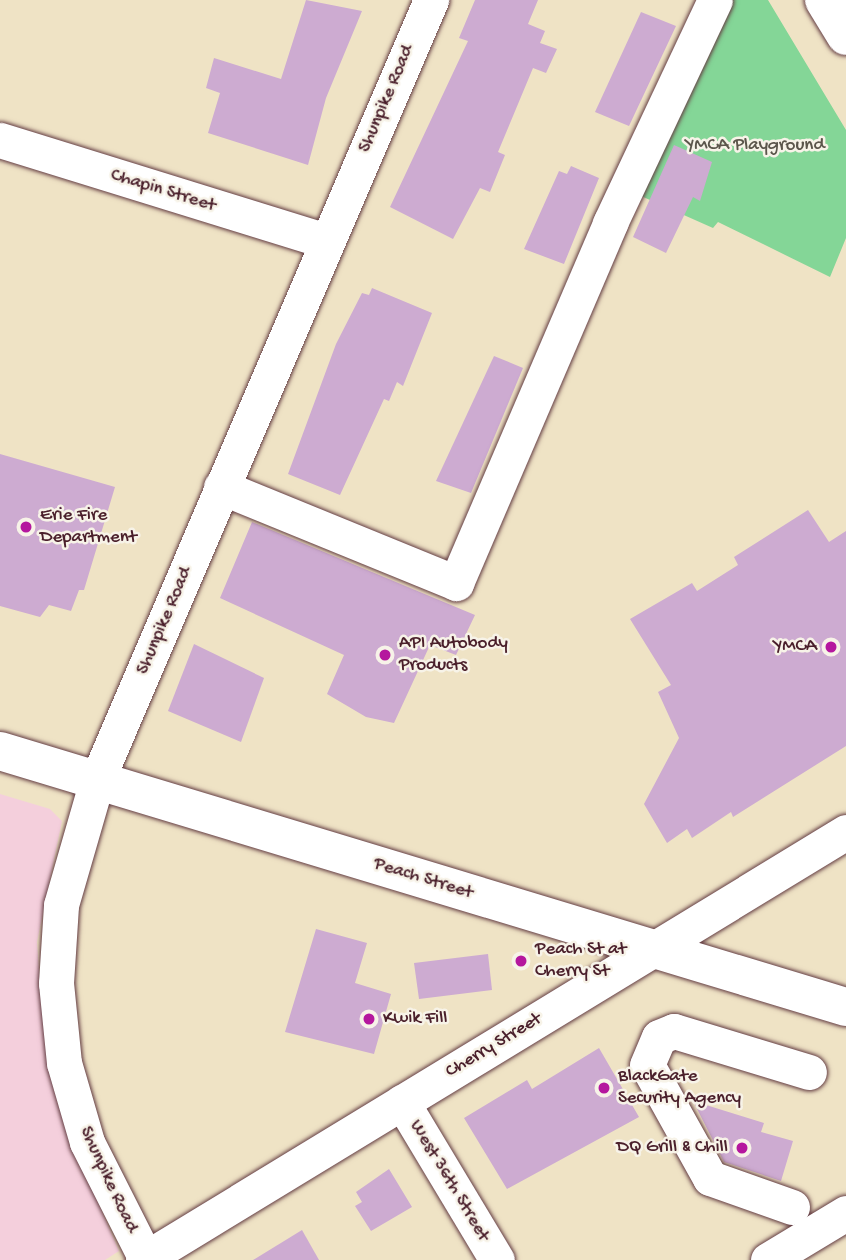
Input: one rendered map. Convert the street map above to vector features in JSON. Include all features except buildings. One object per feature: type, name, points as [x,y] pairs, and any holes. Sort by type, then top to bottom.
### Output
[{"type":"main road","points":[[824,0],[846,36]]},
{"type":"main road","name":"Peach Street","points":[[0,751],[846,1007]]},
{"type":"street","name":"Shunpike Road","points":[[144,1259],[87,1142],[58,1021],[61,905],[97,780],[431,0]]},
{"type":"street","points":[[221,487],[456,583],[610,223],[715,0]]},
{"type":"street","name":"Chapin Street","points":[[0,140],[326,241]]},
{"type":"street","name":"Cherry Street","points":[[144,1259],[846,832]]},
{"type":"street","points":[[792,1207],[709,1178],[647,1065],[659,1037],[674,1031],[809,1072]]},
{"type":"street","name":"West 36th Street","points":[[402,1102],[497,1260]]},
{"type":"street","points":[[768,1260],[846,1213]]},
{"type":"shaded area","points":[[0,794],[50,809],[62,821],[37,942],[41,997],[69,1135],[119,1251],[105,1260],[0,1260]]},
{"type":"green space","name":"YMCA Playground","points":[[727,0],[768,0],[846,130],[846,238],[830,277],[718,222],[713,228],[641,196]]},
{"type":"place","name":"Erie Fire Department","points":[[26,527]]},
{"type":"place","name":"YMCA","points":[[831,647]]},
{"type":"place","name":"API Autobody Products","points":[[385,655]]},
{"type":"place","name":"Peach St at Cherry St","points":[[521,961]]},
{"type":"place","name":"Kwik Fill","points":[[369,1019]]},
{"type":"place","name":"BlackGate Security Agency","points":[[604,1088]]},
{"type":"place","name":"DQ Grill & Chill","points":[[742,1148]]}]
